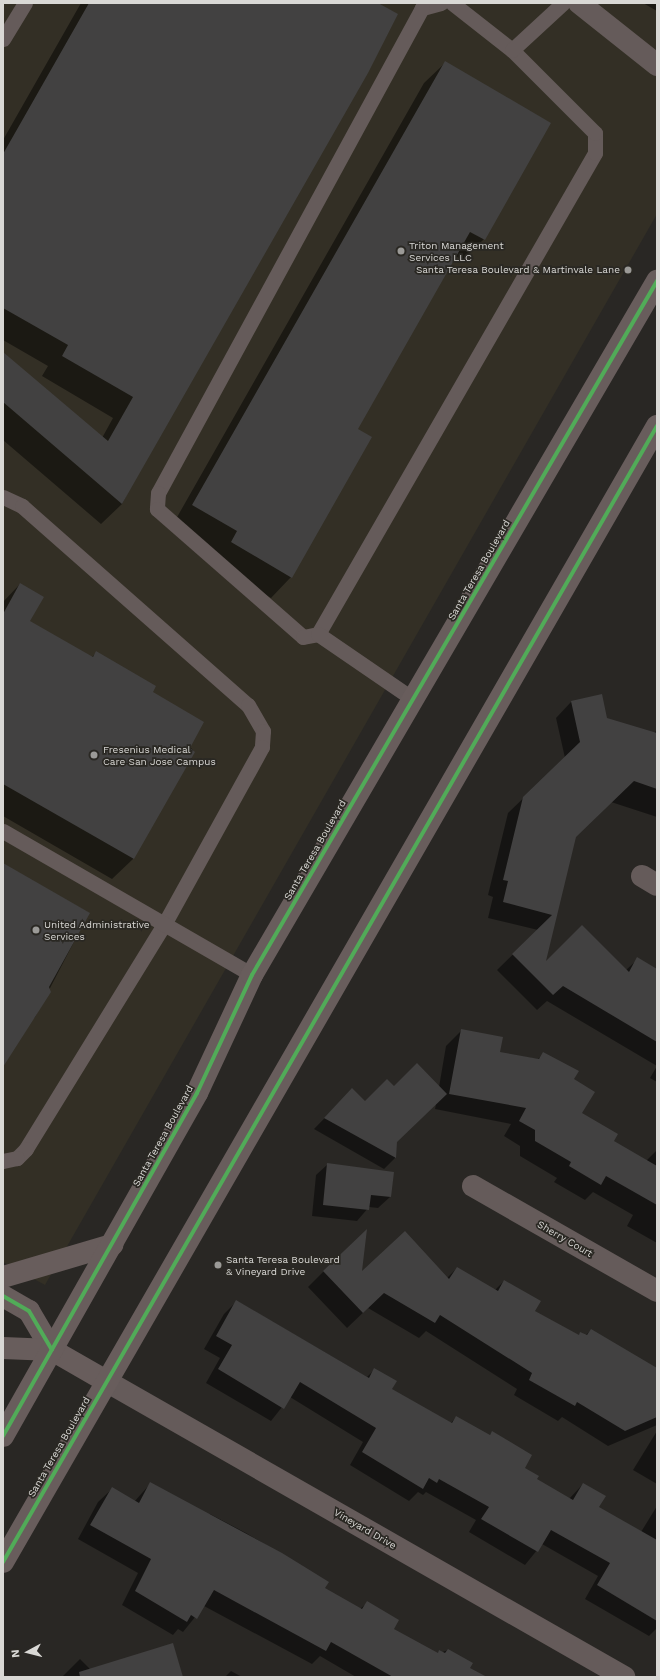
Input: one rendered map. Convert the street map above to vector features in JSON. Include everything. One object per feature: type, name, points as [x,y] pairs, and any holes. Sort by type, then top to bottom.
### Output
[{"type":"main road","name":"Santa Teresa Boulevard","points":[[3,1436],[197,1093],[252,975],[657,281]]},
{"type":"main road","name":"Santa Teresa Boulevard","points":[[3,1562],[657,426]]},
{"type":"main road","points":[[3,1277],[41,1268],[112,1245]]},
{"type":"main road","points":[[3,1296],[29,1311],[52,1350]]},
{"type":"main road","points":[[3,1348],[52,1350],[106,1381]]},
{"type":"street","points":[[589,7],[657,65]]},
{"type":"street","name":"Sherry Court","points":[[473,1186],[657,1291]]},
{"type":"street","name":"Vineyard Drive","points":[[106,1381],[624,1677]]},
{"type":"lane","points":[[3,39],[25,3]]},
{"type":"lane","points":[[413,699],[318,634],[303,637],[157,509],[158,493],[422,8],[441,3]]},
{"type":"lane","points":[[318,634],[595,153],[595,132],[512,50],[452,3]]},
{"type":"lane","points":[[512,50],[563,3]]},
{"type":"lane","points":[[3,497],[22,506],[258,717],[263,731],[262,747],[163,926],[26,1149],[17,1158],[3,1161]]},
{"type":"lane","points":[[3,831],[163,926],[252,975]]},
{"type":"shaded area","points":[[3,3],[657,3],[657,214],[45,1285],[3,1262]]},
{"type":"building","points":[[89,3],[378,3],[398,14],[368,73],[122,504],[3,402],[3,352],[108,441],[133,397],[62,356],[68,345],[3,308],[3,154]]},
{"type":"building","points":[[445,61],[551,123],[485,240],[470,232],[358,429],[372,437],[292,578],[231,542],[237,531],[192,505]]},
{"type":"building","points":[[20,583],[44,597],[30,621],[93,657],[96,651],[156,686],[153,692],[204,722],[190,748],[195,752],[134,859],[3,784],[3,614]]},
{"type":"building","points":[[602,694],[607,718],[657,733],[657,789],[634,781],[576,837],[546,961],[582,925],[629,972],[637,957],[657,969],[657,1042],[563,986],[553,995],[512,954],[552,915],[503,902],[508,881],[503,880],[523,797],[580,742],[571,701]]},
{"type":"building","points":[[3,863],[90,913],[49,987],[51,992],[3,1067]]},
{"type":"building","points":[[461,1029],[503,1037],[500,1052],[539,1059],[543,1052],[579,1071],[574,1079],[595,1092],[582,1113],[618,1134],[614,1141],[657,1166],[657,1205],[606,1176],[601,1185],[569,1166],[571,1162],[535,1141],[535,1130],[519,1121],[526,1108],[449,1094]]},
{"type":"building","points":[[417,1063],[447,1094],[397,1142],[396,1158],[324,1118],[352,1088],[365,1101],[387,1079],[394,1086]]},
{"type":"building","points":[[327,1163],[394,1172],[391,1197],[371,1195],[369,1210],[323,1205]]},
{"type":"building","points":[[367,1229],[362,1271],[405,1231],[449,1279],[457,1267],[498,1291],[504,1280],[541,1301],[535,1311],[579,1335],[580,1332],[587,1335],[591,1329],[657,1368],[657,1417],[625,1431],[577,1402],[575,1406],[529,1380],[532,1373],[440,1315],[435,1323],[384,1293],[363,1313],[323,1271]]},
{"type":"building","points":[[236,1300],[369,1378],[374,1368],[397,1381],[392,1389],[452,1423],[456,1416],[490,1435],[492,1431],[532,1455],[525,1468],[539,1476],[537,1479],[573,1500],[583,1483],[606,1496],[599,1507],[657,1540],[657,1621],[597,1585],[610,1563],[551,1530],[538,1552],[481,1519],[489,1507],[439,1479],[437,1483],[429,1478],[423,1489],[362,1452],[376,1428],[300,1382],[284,1409],[218,1369],[232,1345],[216,1336]]},
{"type":"building","points":[[150,1482],[282,1553],[329,1582],[325,1588],[362,1609],[367,1601],[399,1620],[394,1629],[438,1653],[439,1650],[445,1653],[448,1649],[473,1663],[470,1668],[487,1677],[393,1677],[331,1642],[326,1651],[214,1590],[197,1619],[191,1615],[187,1622],[135,1591],[151,1559],[90,1525],[112,1487],[139,1503]]},
{"type":"building","points":[[173,1643],[183,1677],[80,1677],[79,1672]]},
{"type":"cycle path","points":[[3,1436],[197,1093],[252,975],[657,281]]},
{"type":"cycle path","points":[[3,1562],[657,426]]},
{"type":"cycle path","points":[[3,1296],[29,1311],[52,1350]]},
{"type":"place","name":"Triton Management Services LLC","points":[[401,251]]},
{"type":"place","name":"Santa Teresa Boulevard & Martinvale Lane","points":[[628,270]]},
{"type":"place","name":"Fresenius Medical Care San Jose Campus","points":[[94,755]]},
{"type":"place","name":"United Administrative Services","points":[[36,930]]},
{"type":"place","name":"Santa Teresa Boulevard & Vineyard Drive","points":[[218,1265]]}]
